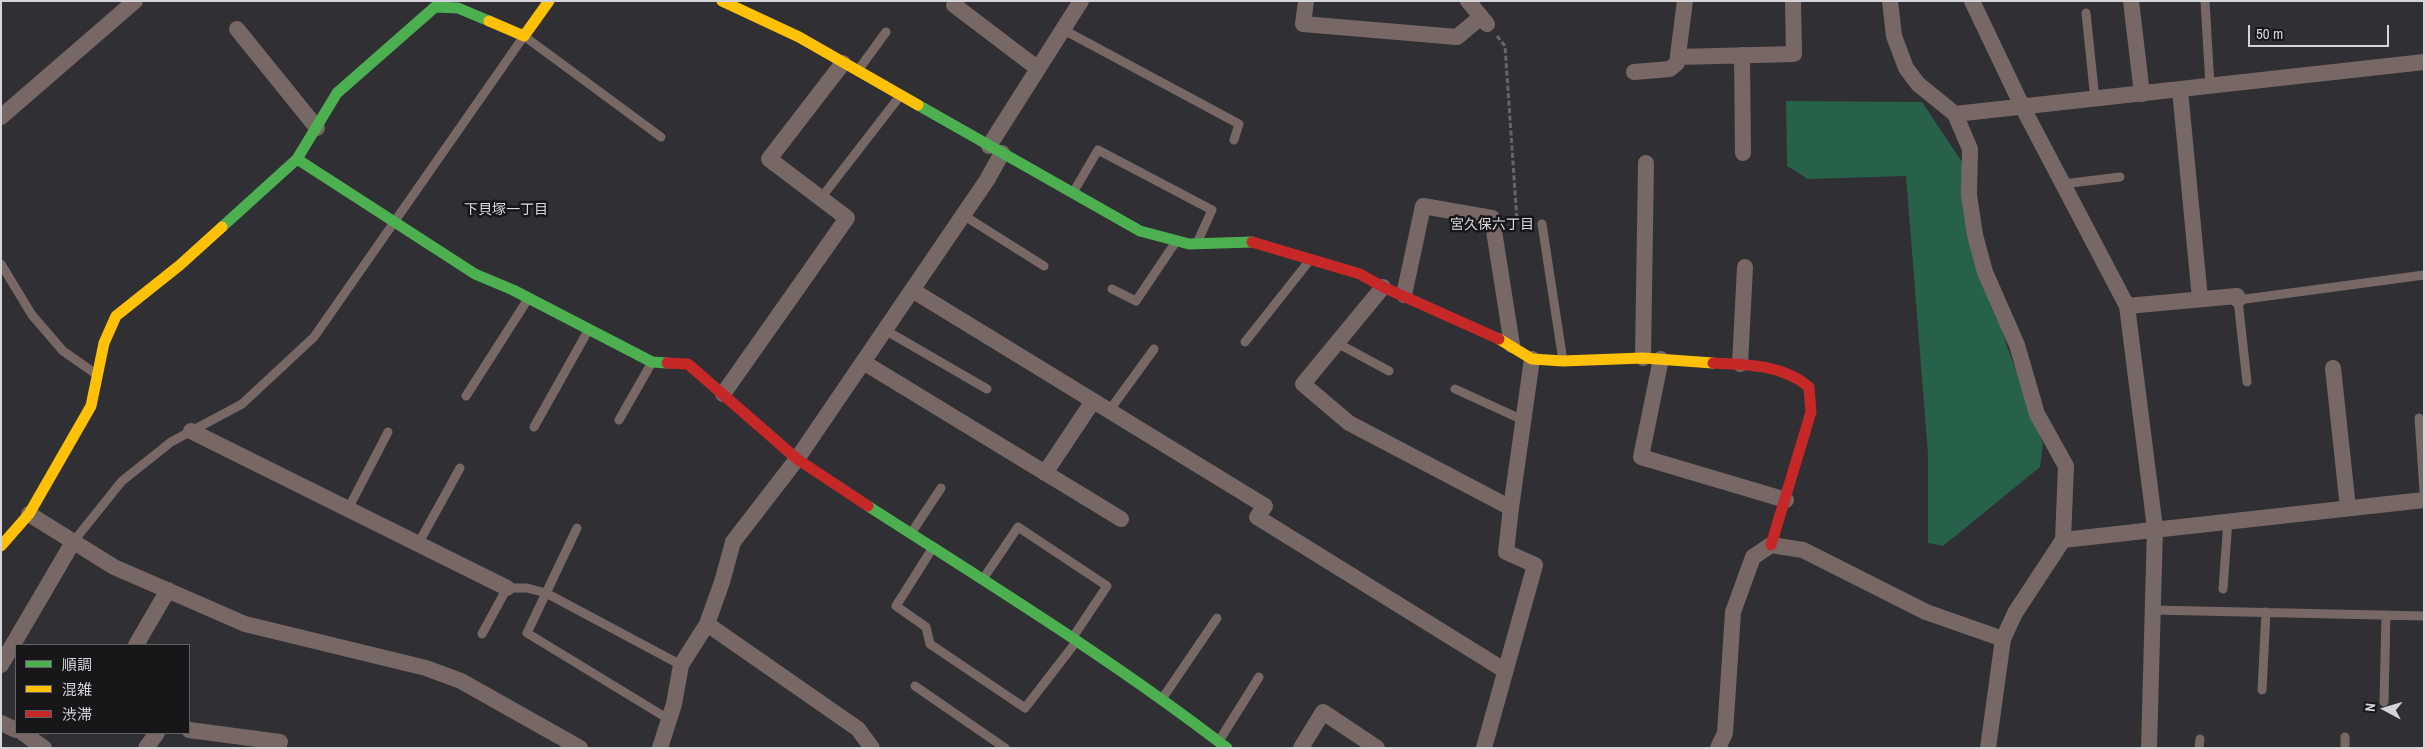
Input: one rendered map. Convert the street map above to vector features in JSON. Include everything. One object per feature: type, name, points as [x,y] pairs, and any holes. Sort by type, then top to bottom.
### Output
[{"type":"street","points":[[1,117],[135,1]]},
{"type":"street","points":[[1,546],[29,514],[91,406],[99,375],[104,343],[116,316],[180,265],[297,160],[337,93],[435,7],[446,4],[524,36],[549,1]]},
{"type":"street","points":[[722,1],[747,11],[799,37],[995,150],[1140,230],[1196,244],[1250,241],[1360,274],[1382,287],[1404,294],[1512,345],[1532,358],[1563,361],[1643,358],[1740,364],[1761,366],[1796,376],[1809,387],[1811,412],[1771,545],[1752,557],[1732,612],[1725,733],[1718,748]]},
{"type":"street","points":[[957,1],[954,5],[1038,68]]},
{"type":"street","points":[[660,748],[670,720],[681,665],[707,624],[722,582],[733,542],[797,459],[963,215],[1038,68],[1080,1]]},
{"type":"street","points":[[1306,1],[1303,24],[1457,37],[1484,21],[1468,1]]},
{"type":"street","points":[[1634,72],[1670,69],[1677,63],[1685,1]]},
{"type":"street","points":[[1678,57],[1794,54],[1793,1]]},
{"type":"street","points":[[1890,1],[1894,36],[1906,68],[1918,84],[1955,114],[1970,149],[1969,196],[1975,235],[1984,272],[2017,345],[2037,414],[2066,466],[2063,540],[2015,613],[2003,639],[1988,748]]},
{"type":"street","points":[[1972,1],[2023,108],[2127,306],[2155,528],[2149,748]]},
{"type":"street","points":[[2132,1],[2142,94]]},
{"type":"street","points":[[237,29],[317,128]]},
{"type":"street","points":[[1742,56],[1743,153]]},
{"type":"street","points":[[1955,114],[2023,108],[2424,62]]},
{"type":"street","points":[[723,394],[847,218],[769,160],[850,67]]},
{"type":"street","points":[[2180,90],[2200,299]]},
{"type":"street","points":[[297,160],[475,274],[528,298],[652,362],[688,364],[797,459],[912,532],[1162,699],[1223,745]]},
{"type":"street","points":[[1643,358],[1646,163]]},
{"type":"street","points":[[1404,294],[1423,206],[1492,218],[1512,345]]},
{"type":"street","points":[[1740,364],[1745,267]]},
{"type":"street","points":[[1382,287],[1303,384],[1349,423],[1511,508]]},
{"type":"street","points":[[912,290],[1265,506],[1257,517],[1504,670]]},
{"type":"street","points":[[2127,306],[2237,296],[2238,300]]},
{"type":"street","points":[[1484,748],[1504,670],[1535,565],[1506,552],[1532,358]]},
{"type":"street","points":[[1661,359],[1641,457],[1786,500]]},
{"type":"street","points":[[863,362],[1122,519]]},
{"type":"street","points":[[2333,368],[2348,508]]},
{"type":"street","points":[[1045,472],[1092,401]]},
{"type":"street","points":[[191,431],[507,588]]},
{"type":"street","points":[[2063,540],[2155,528],[2424,500]]},
{"type":"street","points":[[29,514],[114,567],[246,624],[434,671],[461,681],[580,748]]},
{"type":"street","points":[[1,665],[73,542]]},
{"type":"street","points":[[1771,545],[1802,550],[1926,612],[2003,639]]},
{"type":"street","points":[[137,644],[168,590]]},
{"type":"street","points":[[707,624],[858,729],[872,748]]},
{"type":"street","points":[[1301,748],[1323,712],[1377,748]]},
{"type":"street","points":[[1,723],[15,730]]},
{"type":"street","points":[[190,730],[285,745]]},
{"type":"street","points":[[24,734],[44,748]]},
{"type":"street","points":[[146,748],[156,734]]},
{"type":"lane","points":[[2205,1],[2210,86]]},
{"type":"lane","points":[[2086,13],[2095,100]]},
{"type":"lane","points":[[1062,29],[1239,124],[1234,140]]},
{"type":"lane","points":[[850,67],[886,32]]},
{"type":"lane","points":[[73,542],[122,481],[171,442],[242,404],[314,336],[524,36],[661,138]]},
{"type":"lane","points":[[821,198],[900,96]]},
{"type":"lane","points":[[1072,193],[1098,150],[1212,210],[1196,244]]},
{"type":"lane","points":[[2063,184],[2120,177]]},
{"type":"lane","points":[[963,215],[1044,266]]},
{"type":"lane","points":[[1542,224],[1563,361]]},
{"type":"lane","points":[[1112,289],[1136,302],[1176,240]]},
{"type":"lane","points":[[1244,342],[1311,259]]},
{"type":"lane","points":[[1,264],[32,315],[63,351],[99,375]]},
{"type":"lane","points":[[2247,382],[2238,300],[2424,275]]},
{"type":"lane","points":[[466,396],[528,298]]},
{"type":"lane","points":[[534,427],[589,329]]},
{"type":"lane","points":[[885,330],[987,389]]},
{"type":"lane","points":[[1337,343],[1389,371]]},
{"type":"lane","points":[[1109,411],[1154,349]]},
{"type":"lane","points":[[619,420],[652,362]]},
{"type":"lane","points":[[1456,389],[1523,420]]},
{"type":"lane","points":[[2419,418],[2424,491]]},
{"type":"lane","points":[[348,509],[388,432]]},
{"type":"lane","points":[[418,544],[460,468]]},
{"type":"lane","points":[[912,532],[941,488]]},
{"type":"lane","points":[[2223,589],[2228,520]]},
{"type":"lane","points":[[934,547],[896,606],[926,627],[930,644],[1024,708],[1074,640],[1108,586],[1018,527],[982,580]]},
{"type":"lane","points":[[577,528],[527,633],[670,720]]},
{"type":"lane","points":[[482,634],[507,588],[527,588],[546,593],[681,665]]},
{"type":"lane","points":[[2153,610],[2424,616]]},
{"type":"lane","points":[[2262,690],[2266,612]]},
{"type":"lane","points":[[2384,702],[2386,615]]},
{"type":"lane","points":[[1162,699],[1217,618]]},
{"type":"lane","points":[[1223,745],[1259,677]]},
{"type":"lane","points":[[915,686],[1005,748]]},
{"type":"lane","points":[[2345,737],[2345,748]]},
{"type":"path","points":[[1484,21],[1505,46],[1517,221],[1542,224]]},
{"type":"green space","points":[[1786,101],[1922,102],[1962,162],[1966,216],[2008,349],[2043,444],[2040,467],[1943,546],[1928,543],[1928,454],[1906,176],[1808,179],[1787,166]]},
{"type":"traffic: fast","points":[[222,227],[297,159],[337,93],[435,7],[458,8],[489,21]]},
{"type":"traffic: fast","points":[[918,105],[1140,231],[1189,244],[1252,242]]},
{"type":"traffic: fast","points":[[297,159],[475,274],[513,290],[652,362],[667,363]]},
{"type":"traffic: fast","points":[[868,506],[1095,653],[1227,748]]},
{"type":"traffic: slow","points":[[489,21],[524,36],[549,1]]},
{"type":"traffic: slow","points":[[722,1],[799,37],[918,105]]},
{"type":"traffic: slow","points":[[1,546],[29,514],[91,406],[104,343],[116,316],[180,265],[222,227]]},
{"type":"traffic: slow","points":[[1499,339],[1532,359],[1563,361],[1643,358],[1713,363]]},
{"type":"traffic: jam","points":[[1252,242],[1360,274],[1383,287],[1499,339]]},
{"type":"traffic: jam","points":[[667,363],[688,364],[797,459],[868,506]]},
{"type":"traffic: jam","points":[[1713,363],[1763,367],[1787,374],[1809,387],[1811,412],[1771,545]]},
{"type":"district","name":"下貝塚一丁目","points":[[506,210]]},
{"type":"district","name":"宮久保六丁目","points":[[1492,225]]}]
